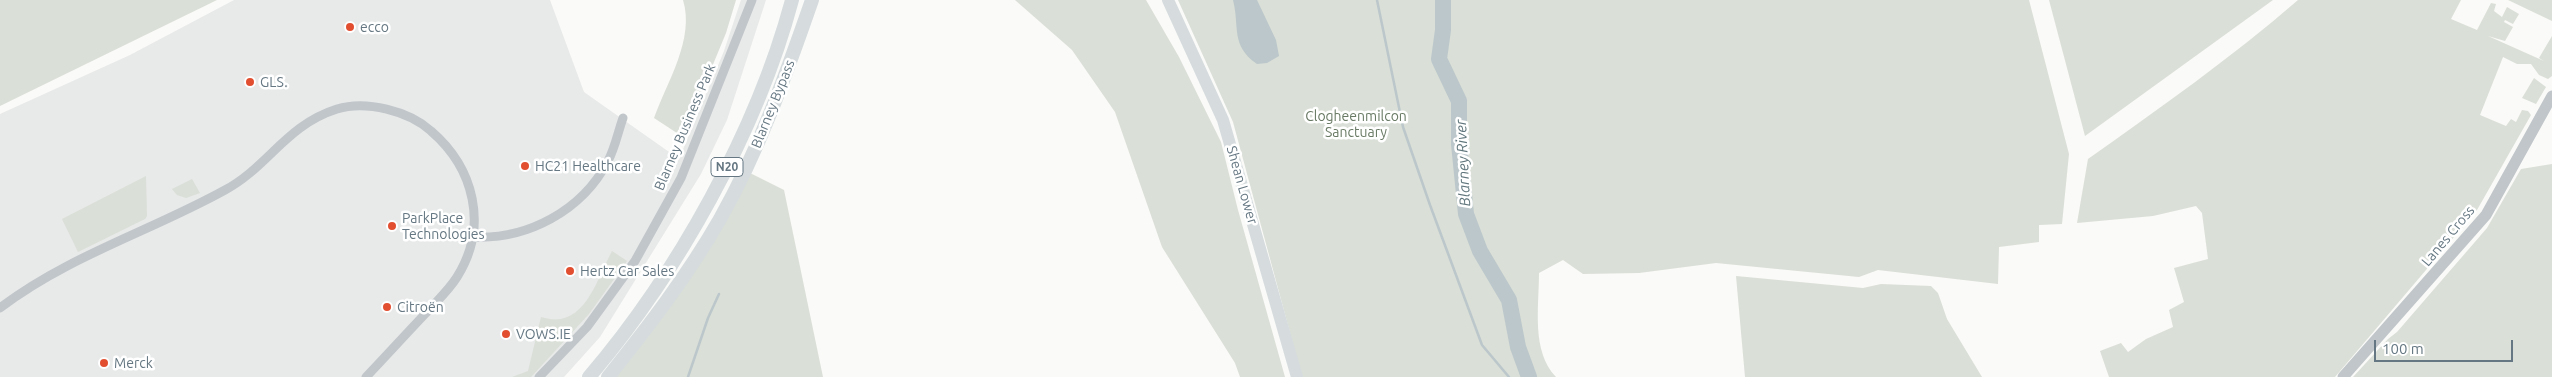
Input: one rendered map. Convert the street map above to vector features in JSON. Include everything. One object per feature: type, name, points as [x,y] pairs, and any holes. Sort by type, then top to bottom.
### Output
[{"type":"highway","name":"Blarney Bypass","points":[[590,377],[634,321],[705,211],[749,120],[792,0]]},
{"type":"highway","name":"Blarney Bypass","points":[[608,377],[638,340],[719,220],[750,158],[779,92],[812,0]]},
{"type":"main road","name":"Shean Lower","points":[[1168,0],[1223,120],[1297,377]]},
{"type":"street","name":"Blarney Business Park","points":[[539,377],[587,328],[635,261],[681,178],[752,0]]},
{"type":"street","name":"Lanes Cross","points":[[2343,377],[2486,215],[2552,96]]},
{"type":"street","points":[[0,308],[47,276],[227,189],[302,124],[339,109],[368,107],[397,112],[425,125],[449,146],[460,165],[473,195],[475,208],[472,237],[467,257],[456,278],[366,377]]},
{"type":"street","points":[[472,237],[501,237],[516,234],[540,225],[561,214],[581,196],[608,160],[623,118]]},
{"type":"shaded area","points":[[234,0],[550,0],[584,92],[679,159],[724,51],[741,0],[766,0],[727,120],[701,174],[600,337],[564,377],[0,377],[0,114],[130,55]]},
{"type":"shaded area","points":[[1233,0],[1257,0],[1276,40],[1279,56],[1267,63],[1257,64],[1243,50],[1239,43]]},
{"type":"green space","points":[[0,0],[217,0],[0,106]]},
{"type":"green space","points":[[683,0],[736,0],[726,33],[683,137],[654,118],[683,45],[686,15]]},
{"type":"green space","points":[[1015,0],[1146,0],[1179,57],[1221,142],[1285,377],[1240,377],[1235,363],[1162,247],[1115,112],[1072,50]]},
{"type":"green space","name":"Clogheenmilcon Sanctuary","points":[[1178,0],[2029,0],[2069,154],[2062,224],[2039,225],[2039,242],[1999,247],[1998,284],[1878,270],[1859,277],[1716,263],[1639,273],[1583,274],[1563,260],[1539,273],[1538,328],[1540,342],[1548,366],[1556,377],[1302,377],[1233,122]]},
{"type":"green space","points":[[2049,0],[2273,0],[2085,136]]},
{"type":"green space","points":[[2298,0],[2461,0],[2451,19],[2477,30],[2491,3],[2496,4],[2494,11],[2502,17],[2507,7],[2519,14],[2513,24],[2505,20],[2504,22],[2513,27],[2505,41],[2488,36],[2544,61],[2539,58],[2552,36],[2552,76],[2548,79],[2539,75],[2531,64],[2517,64],[2503,57],[2480,115],[2506,126],[2511,119],[2516,122],[2522,110],[2528,111],[2531,115],[2477,210],[2335,377],[2109,377],[2100,351],[2121,343],[2128,352],[2146,339],[2173,327],[2169,310],[2184,302],[2174,268],[2208,259],[2202,213],[2196,206],[2153,216],[2077,223],[2088,159],[2221,62]]},
{"type":"green space","points":[[2508,0],[2552,0],[2552,21]]},
{"type":"green space","points":[[2534,78],[2546,87],[2536,104],[2522,98]]},
{"type":"green space","points":[[2552,164],[2552,377],[2353,377],[2388,339],[2397,332],[2487,228],[2521,169]]},
{"type":"green space","points":[[750,173],[784,190],[823,377],[616,377],[654,329],[704,252]]},
{"type":"green space","points":[[146,176],[147,216],[145,219],[78,252],[62,219]]},
{"type":"green space","points":[[192,179],[200,193],[186,198],[177,195],[172,189]]},
{"type":"green space","points":[[612,251],[627,261],[589,314],[531,377],[512,377],[528,371],[541,317],[556,319],[568,317],[578,310],[594,289]]},
{"type":"green space","points":[[1736,276],[1863,288],[1881,284],[1931,286],[1938,293],[1947,319],[1982,377],[1745,377]]},
{"type":"waterway","points":[[1377,0],[1403,127],[1430,205],[1482,345],[1509,377]]},
{"type":"waterway","name":"Blarney River","points":[[1443,0],[1443,30],[1439,59],[1459,101],[1459,144],[1466,214],[1480,251],[1509,300],[1518,347],[1529,377]]},
{"type":"waterway","points":[[688,377],[708,318],[719,294]]},
{"type":"place","name":"ecco","points":[[350,27]]},
{"type":"place","name":"GLS.","points":[[250,82]]},
{"type":"place","name":"HC21 Healthcare","points":[[525,166]]},
{"type":"place","name":"ParkPlace Technologies","points":[[392,226]]},
{"type":"place","name":"Hertz Car Sales","points":[[570,271]]},
{"type":"place","name":"Citroën","points":[[387,307]]},
{"type":"place","name":"VOWS.IE","points":[[506,334]]},
{"type":"place","name":"Merck","points":[[104,363]]}]
